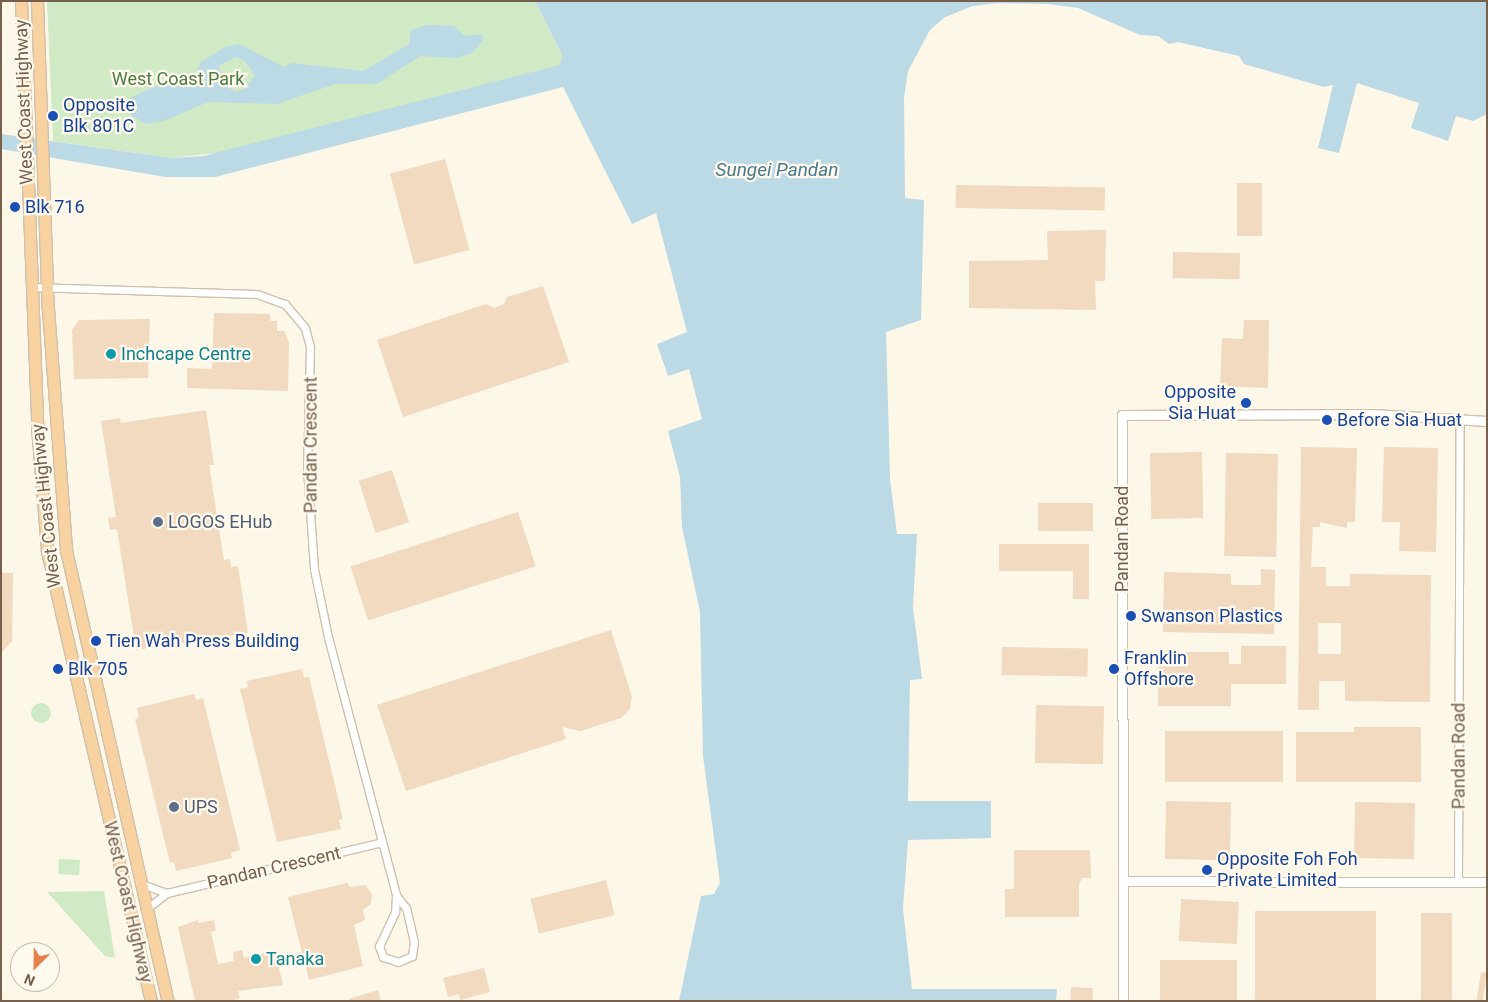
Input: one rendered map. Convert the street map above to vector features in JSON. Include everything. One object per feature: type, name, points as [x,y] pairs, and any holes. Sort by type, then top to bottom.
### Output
[{"type":"highway","name":"West Coast Highway","points":[[21,1],[31,287],[47,551],[151,1001]]},
{"type":"highway","name":"West Coast Highway","points":[[37,1],[47,287],[65,541],[103,725],[145,910],[168,1001]]},
{"type":"highway","points":[[88,730],[95,723],[103,725]]},
{"type":"street","name":"Pandan Crescent","points":[[31,287],[266,295],[293,310],[305,328],[310,347],[308,484],[314,569],[396,895],[395,912],[379,946],[383,957],[398,962],[412,956],[414,942],[406,908],[396,895]]},
{"type":"street","name":"Pandan Road","points":[[1123,1001],[1122,416],[1373,414],[1487,421]]},
{"type":"street","name":"Pandan Road","points":[[1458,882],[1460,420]]},
{"type":"street","name":"Pandan Crescent","points":[[145,910],[167,893],[382,842]]},
{"type":"street","points":[[1123,880],[1487,882]]},
{"type":"street","points":[[139,883],[167,893]]},
{"type":"green space","name":"West Coast Park","points":[[47,1],[535,1],[562,55],[561,65],[232,151],[172,158],[53,141]]},
{"type":"green space","points":[[41,703],[48,706],[51,713],[48,720],[41,723],[34,720],[31,713],[34,706]]},
{"type":"green space","points":[[59,859],[80,860],[79,875],[58,874]]},
{"type":"green space","points":[[104,891],[115,958],[105,956],[47,892]]},
{"type":"water","name":"Sungei Pandan","points":[[535,1],[1487,1],[1487,114],[1473,121],[1456,116],[1448,141],[1411,128],[1419,103],[1357,83],[1339,153],[1318,148],[1333,85],[1324,87],[1244,64],[1239,56],[1178,42],[1169,44],[1158,36],[1140,35],[1078,8],[1048,4],[998,3],[973,6],[945,17],[930,30],[908,71],[904,98],[905,198],[924,200],[921,320],[886,332],[890,479],[897,534],[917,534],[913,607],[922,679],[910,680],[908,801],[991,801],[991,838],[908,840],[903,909],[912,989],[1057,989],[1056,1001],[679,1001],[701,896],[714,894],[720,883],[703,756],[700,612],[682,527],[680,477],[668,431],[702,419],[689,369],[668,376],[657,344],[687,332],[656,213],[632,224],[563,87],[215,177],[165,177],[1,149],[1,134],[172,158],[203,156],[560,65],[562,55]]},
{"type":"water","points":[[427,25],[454,26],[465,36],[482,34],[483,40],[472,53],[455,58],[420,56],[377,84],[335,84],[277,104],[208,102],[164,121],[145,124],[121,108],[128,99],[169,80],[183,83],[193,78],[201,62],[225,47],[239,44],[284,67],[292,63],[363,71],[409,44],[411,30]],"holes":[[[235,57],[245,61],[255,76],[245,88],[236,92],[223,84],[219,66]]]},
{"type":"building","points":[[445,159],[469,250],[414,265],[390,174]]},
{"type":"building","points":[[1237,183],[1262,183],[1262,236],[1237,236]]},
{"type":"building","points":[[956,185],[1105,188],[1105,211],[956,208]]},
{"type":"building","points":[[1106,230],[1105,281],[1095,281],[1096,310],[969,308],[969,261],[1048,260],[1047,231]]},
{"type":"building","points":[[1173,252],[1240,253],[1240,279],[1173,278]]},
{"type":"building","points":[[543,286],[569,362],[403,417],[377,340],[486,304],[494,308],[504,304],[507,297]]},
{"type":"building","name":"Inchcape Centre","points":[[214,313],[270,314],[270,321],[277,321],[277,331],[284,331],[289,343],[288,391],[187,388],[187,368],[212,369]]},
{"type":"building","name":"Inchcape Centre","points":[[150,319],[148,378],[74,379],[72,330],[79,320]]},
{"type":"building","points":[[1244,320],[1269,320],[1268,388],[1220,386],[1222,338],[1243,339]]},
{"type":"building","points":[[206,410],[214,465],[209,465],[224,560],[230,559],[231,567],[238,566],[248,633],[136,650],[117,529],[110,530],[108,518],[116,517],[101,421],[120,418],[121,423]]},
{"type":"building","points":[[1301,447],[1357,448],[1355,522],[1347,522],[1347,528],[1320,522],[1320,527],[1313,527],[1311,567],[1326,567],[1326,586],[1350,586],[1350,574],[1431,575],[1430,702],[1345,701],[1345,681],[1319,681],[1319,710],[1298,710]],"holes":[[[1318,623],[1341,623],[1341,654],[1318,654]]]},
{"type":"building","points":[[1384,447],[1438,448],[1436,552],[1399,551],[1400,522],[1382,522]]},
{"type":"building","points":[[1202,452],[1203,518],[1151,519],[1150,453]]},
{"type":"building","points":[[1226,453],[1278,454],[1276,557],[1224,556]]},
{"type":"building","points":[[392,470],[409,522],[376,533],[359,481]]},
{"type":"building","points":[[1038,503],[1093,503],[1093,531],[1038,531]]},
{"type":"building","points":[[518,512],[536,566],[368,621],[351,566]]},
{"type":"building","points":[[999,544],[1089,544],[1089,599],[1073,599],[1073,571],[999,571]]},
{"type":"building","points":[[1261,569],[1275,570],[1274,634],[1163,632],[1164,572],[1231,574],[1231,585],[1261,585]]},
{"type":"building","points":[[1,573],[13,573],[12,641],[1,653]]},
{"type":"building","points":[[611,630],[632,697],[630,709],[621,718],[581,731],[562,727],[566,739],[406,791],[377,705]]},
{"type":"building","points":[[1241,646],[1286,646],[1286,684],[1231,684],[1231,706],[1158,706],[1158,652],[1229,652],[1229,664],[1241,664]]},
{"type":"building","points":[[1002,647],[1088,649],[1087,676],[1002,675]]},
{"type":"building","points":[[302,669],[304,678],[309,677],[343,819],[339,820],[341,829],[277,842],[240,689],[248,687],[247,681]]},
{"type":"building","points":[[194,694],[196,700],[203,698],[240,850],[231,853],[232,858],[176,871],[174,862],[170,863],[135,719],[139,718],[137,708]]},
{"type":"building","points":[[1036,705],[1104,706],[1103,764],[1035,763]]},
{"type":"building","points":[[1354,727],[1421,727],[1421,782],[1296,782],[1296,732],[1354,732]]},
{"type":"building","points":[[1165,731],[1283,731],[1283,782],[1165,782]]},
{"type":"building","points":[[1166,801],[1231,802],[1230,860],[1165,859]]},
{"type":"building","points":[[1355,802],[1415,803],[1414,859],[1354,858]]},
{"type":"building","points":[[1014,850],[1090,850],[1091,878],[1082,878],[1079,885],[1079,917],[1005,917],[1005,889],[1014,889]]},
{"type":"building","points":[[606,880],[615,915],[539,934],[530,899]]},
{"type":"building","points":[[347,883],[350,887],[365,885],[372,894],[371,904],[363,910],[365,920],[354,925],[363,966],[309,980],[288,897]]},
{"type":"building","points":[[1181,899],[1239,902],[1237,944],[1179,941]]},
{"type":"building","points":[[1255,911],[1376,911],[1376,1001],[1255,1001]]},
{"type":"building","points":[[1421,913],[1452,913],[1452,1001],[1421,1001]]},
{"type":"building","name":"Tanaka","points":[[198,920],[198,923],[214,920],[216,931],[211,932],[218,964],[234,961],[233,952],[242,950],[244,958],[275,951],[283,985],[238,991],[240,998],[230,1001],[195,1001],[178,927]]},
{"type":"building","points":[[1160,960],[1237,960],[1237,1001],[1160,1001]]},
{"type":"building","points":[[484,968],[490,992],[460,1000],[459,994],[448,997],[443,978]]},
{"type":"building","points":[[1481,972],[1487,973],[1482,1001],[1476,1001]]},
{"type":"building","points":[[1071,987],[1093,988],[1092,1001],[1070,1001]]},
{"type":"building","points":[[378,990],[381,1001],[349,1001],[349,999]]},
{"type":"place","name":"Opposite Blk 801C","points":[[53,116]]},
{"type":"place","name":"Blk 716","points":[[15,207]]},
{"type":"place","name":"Inchcape Centre","points":[[111,354]]},
{"type":"place","name":"Opposite Sia Huat","points":[[1246,403]]},
{"type":"place","name":"Before Sia Huat","points":[[1327,420]]},
{"type":"place","name":"LOGOS EHub","points":[[158,522]]},
{"type":"place","name":"Swanson Plastics","points":[[1131,616]]},
{"type":"place","name":"Tien Wah Press Building","points":[[96,641]]},
{"type":"place","name":"Blk 705","points":[[58,669]]},
{"type":"place","name":"Franklin Offshore","points":[[1114,669]]},
{"type":"place","name":"UPS","points":[[174,807]]},
{"type":"place","name":"Opposite Foh Foh Private Limited","points":[[1207,870]]},
{"type":"place","name":"Tanaka","points":[[256,959]]}]
